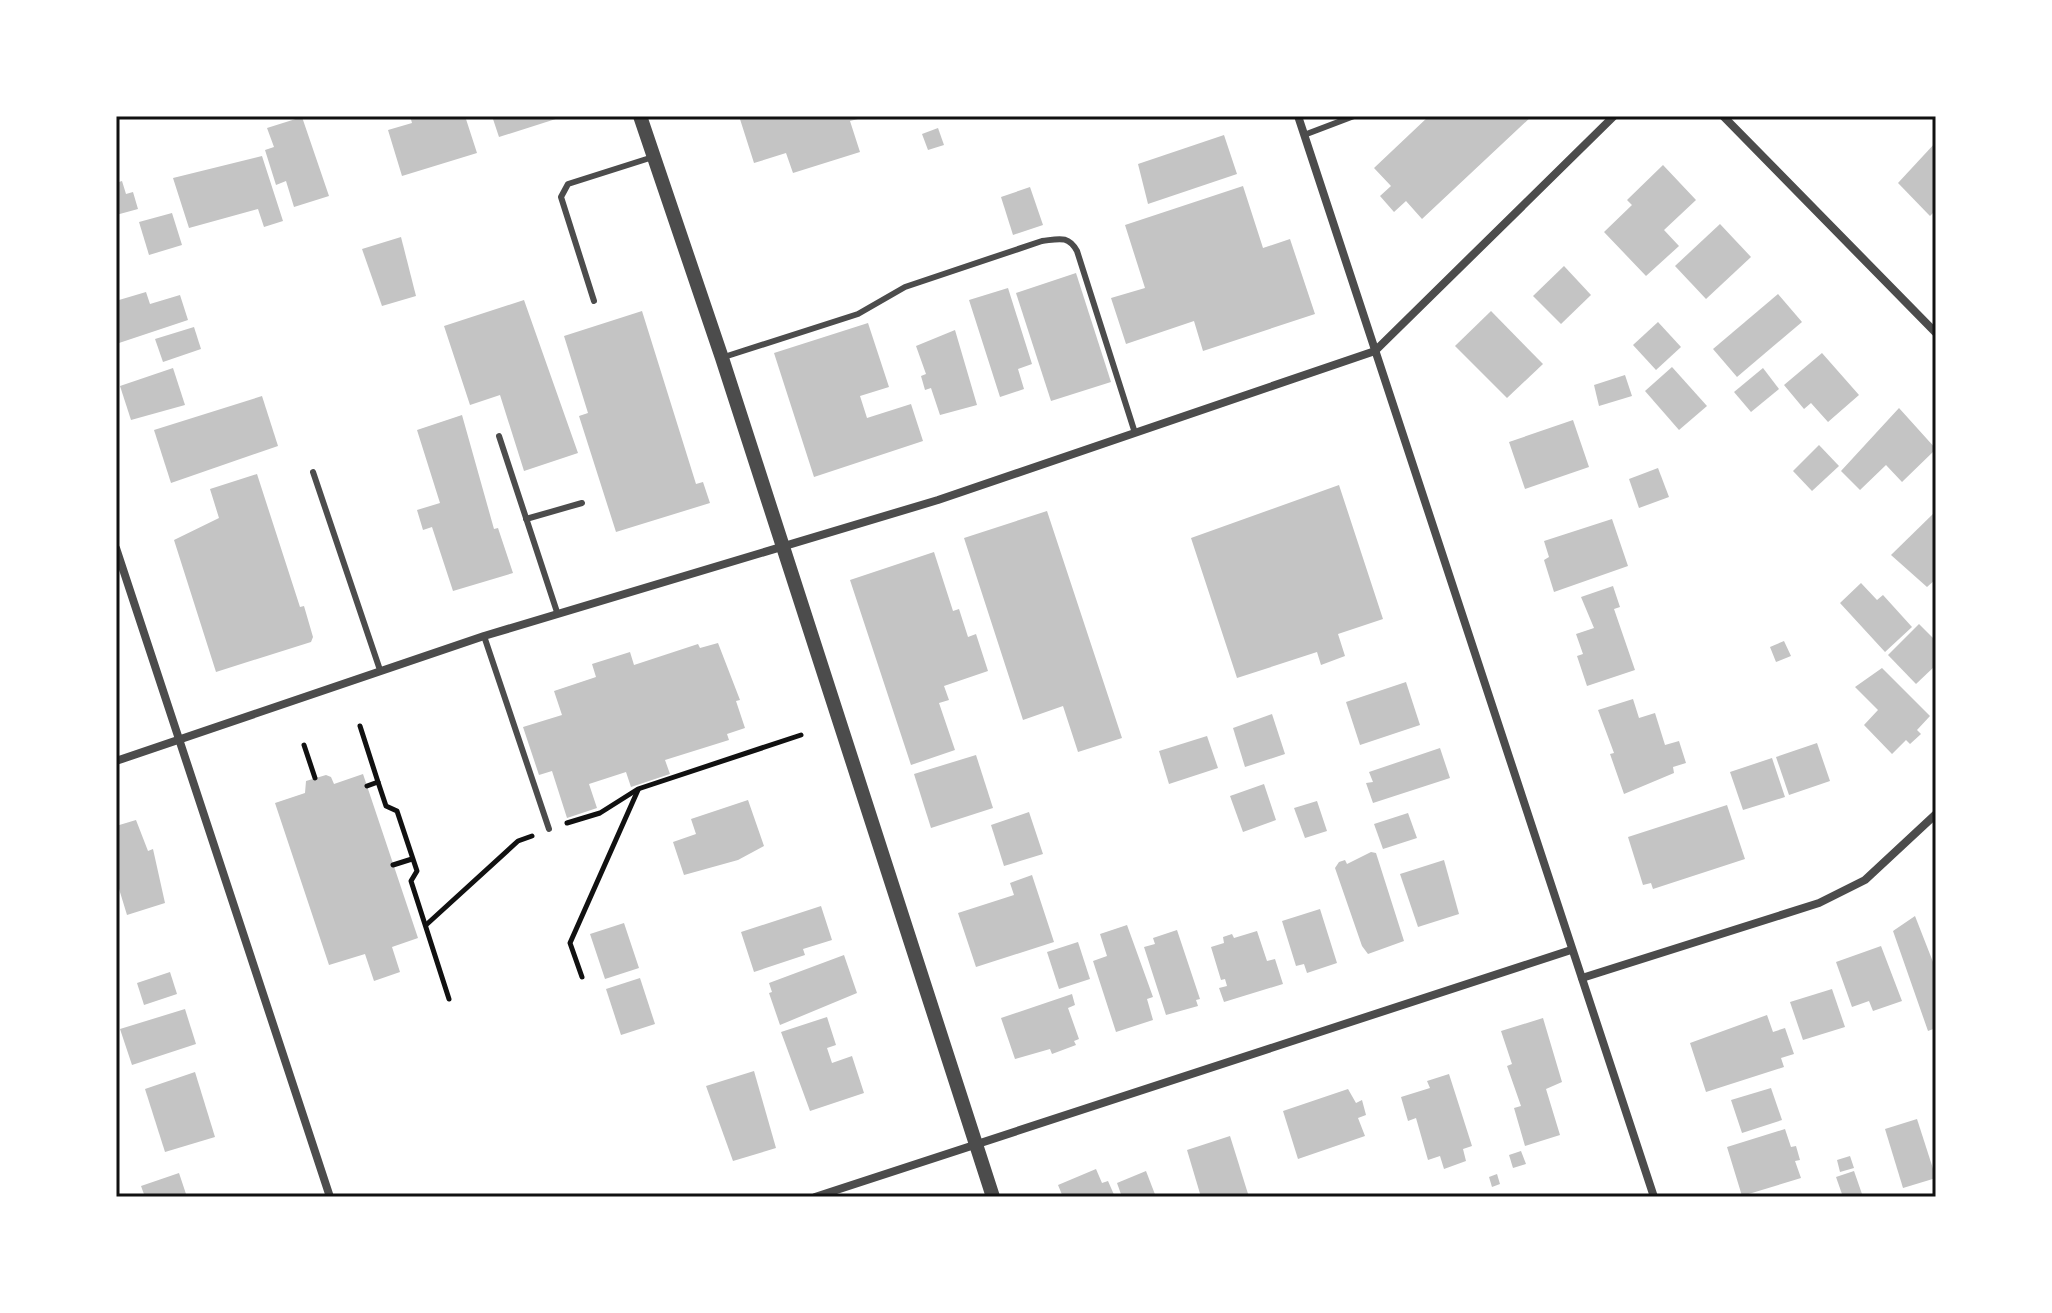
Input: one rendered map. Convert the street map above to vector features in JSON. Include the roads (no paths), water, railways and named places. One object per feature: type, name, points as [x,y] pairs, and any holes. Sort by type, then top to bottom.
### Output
[{"type":"street","points":[[640,116],[722,358],[780,546],[993,1197]]},
{"type":"street","points":[[1298,116],[1654,1197]]},
{"type":"street","points":[[116,761],[557,612],[938,500],[1375,351],[1614,116]]},
{"type":"street","points":[[1723,116],[1936,333]]},
{"type":"street","points":[[116,548],[330,1197]]},
{"type":"street","points":[[1582,978],[1819,903],[1865,880],[1936,814]]},
{"type":"street","points":[[815,1197],[1571,950]]},
{"type":"lane","points":[[1304,135],[1354,116]]},
{"type":"lane","points":[[594,301],[561,197],[568,184],[653,157]]},
{"type":"lane","points":[[722,358],[858,314],[905,287],[1042,241],[1064,238],[1072,241],[1077,251],[1135,433]]},
{"type":"lane","points":[[499,436],[557,612]]},
{"type":"lane","points":[[313,472],[380,670]]},
{"type":"lane","points":[[526,519],[582,503]]},
{"type":"lane","points":[[484,636],[549,829]]}]
